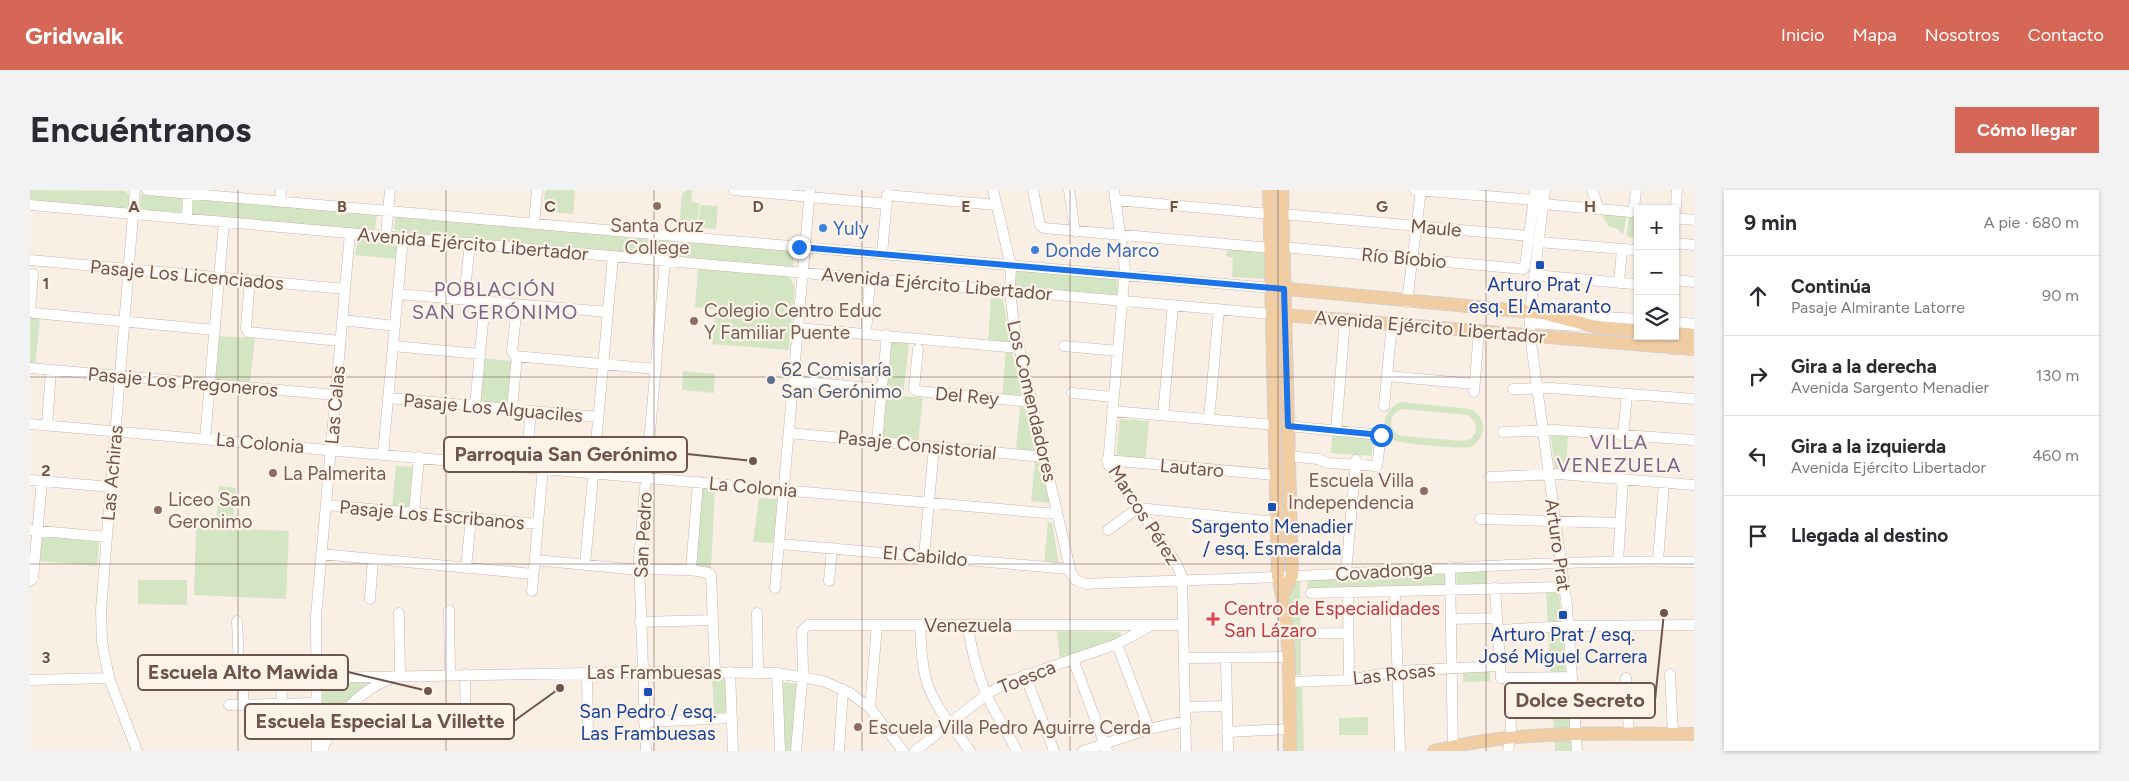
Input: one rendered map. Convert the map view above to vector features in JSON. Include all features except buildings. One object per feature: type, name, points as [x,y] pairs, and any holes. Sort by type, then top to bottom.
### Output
[{"type":"main road","points":[[1270,190],[1276,214],[1279,314],[1281,426],[1276,475],[1278,577],[1283,594],[1288,657],[1290,751]]},
{"type":"main road","points":[[1276,214],[1282,190]]},
{"type":"main road","name":"Avenida Ejército Libertador","points":[[1278,289],[1407,302],[1673,348],[1694,349]]},
{"type":"main road","name":"Avenida Ejército Libertador","points":[[1279,314],[1479,331],[1530,323],[1552,314],[1597,328],[1634,330]]},
{"type":"main road","points":[[1679,333],[1694,335]]},
{"type":"main road","points":[[1673,348],[1694,335]]},
{"type":"main road","points":[[1281,426],[1289,456],[1292,576],[1283,594]]},
{"type":"main road","points":[[1434,751],[1509,745],[1576,734],[1694,734]]},
{"type":"street","name":"Las Achiras","points":[[135,190],[101,610],[102,642],[109,678],[137,751]]},
{"type":"street","name":"Avenida Ejército Libertador","points":[[147,190],[188,192],[280,202],[1278,289]]},
{"type":"street","points":[[280,202],[281,190]]},
{"type":"street","points":[[386,236],[390,190]]},
{"type":"street","points":[[534,224],[537,190]]},
{"type":"street","points":[[734,190],[887,196],[996,205]]},
{"type":"street","name":"Los Comendadores","points":[[993,190],[1010,266],[1010,290],[1014,325],[1070,569],[1076,580]]},
{"type":"street","name":"Río Bíobio","points":[[1033,190],[1042,227],[1075,232],[1524,268],[1529,236]]},
{"type":"street","points":[[1069,190],[1075,232]]},
{"type":"street","points":[[1415,190],[1499,194],[1631,212],[1634,209],[1636,190]]},
{"type":"street","points":[[1407,302],[1421,190]]},
{"type":"street","name":"Arturo Prat","points":[[1545,190],[1537,198],[1538,242],[1530,323],[1536,388],[1564,587],[1577,751]]},
{"type":"street","points":[[1592,190],[1599,209]]},
{"type":"street","points":[[1676,205],[1678,190]]},
{"type":"street","points":[[187,218],[188,192]]},
{"type":"street","points":[[775,588],[810,194]]},
{"type":"street","name":"Maule","points":[[1115,195],[1276,214],[1529,236]]},
{"type":"street","name":"Marcos Pérez","points":[[1115,195],[1125,275],[1107,460],[1109,468],[1176,563],[1182,580],[1186,751]]},
{"type":"street","points":[[882,254],[887,196]]},
{"type":"street","points":[[1529,236],[1537,198]]},
{"type":"street","name":"Avenida Ejército Libertador","points":[[30,205],[1279,314]]},
{"type":"street","points":[[1679,219],[1694,220]]},
{"type":"street","points":[[205,439],[224,222]]},
{"type":"street","name":"Las Calas","points":[[317,751],[316,616],[350,233]]},
{"type":"street","points":[[384,454],[403,238]]},
{"type":"street","points":[[1538,242],[1634,250]]},
{"type":"street","points":[[464,299],[470,243]]},
{"type":"street","points":[[1679,243],[1694,245]]},
{"type":"street","points":[[1619,283],[1622,249]]},
{"type":"street","points":[[585,565],[613,256]]},
{"type":"street","name":"Pasaje Los Licenciados","points":[[30,260],[345,289]]},
{"type":"street","name":"San Pedro","points":[[646,751],[639,569],[665,260]]},
{"type":"street","points":[[33,274],[30,310],[34,314],[215,330]]},
{"type":"street","points":[[1534,274],[1634,284]]},
{"type":"street","points":[[866,334],[870,278]]},
{"type":"street","points":[[1679,280],[1694,282]]},
{"type":"street","points":[[249,291],[246,330],[248,332],[340,341]]},
{"type":"street","points":[[398,294],[608,312]]},
{"type":"street","points":[[475,406],[485,301]]},
{"type":"street","points":[[1163,415],[1173,305]]},
{"type":"street","points":[[1209,420],[1219,309]]},
{"type":"street","points":[[1552,314],[1634,319]]},
{"type":"street","points":[[516,315],[512,353],[516,356],[656,369]]},
{"type":"street","points":[[342,320],[395,326]]},
{"type":"street","points":[[1336,431],[1345,320]]},
{"type":"street","points":[[1679,322],[1694,324]]},
{"type":"street","name":"Avenida Ejército Libertador","points":[[1530,323],[1597,328]]},
{"type":"street","points":[[1384,406],[1392,324]]},
{"type":"street","points":[[798,328],[1019,348]]},
{"type":"street","points":[[1387,376],[1474,388],[1479,331]]},
{"type":"street","points":[[877,441],[887,335]]},
{"type":"street","points":[[393,346],[480,354]]},
{"type":"street","points":[[1064,346],[1118,351]]},
{"type":"street","name":"Del Rey","points":[[918,349],[914,388],[917,391],[1031,402]]},
{"type":"street","points":[[512,409],[516,356]]},
{"type":"street","name":"Pasaje Los Pregoneros","points":[[30,368],[336,395]]},
{"type":"street","points":[[47,425],[51,370]]},
{"type":"street","points":[[794,381],[882,389]]},
{"type":"street","points":[[1513,389],[1536,388],[1694,399]]},
{"type":"street","points":[[1072,393],[1113,397]]},
{"type":"street","points":[[1623,435],[1627,394]]},
{"type":"street","name":"Pasaje Los Alguaciles","points":[[389,398],[598,417]]},
{"type":"street","points":[[526,467],[531,411]]},
{"type":"street","points":[[1112,411],[1381,435],[1377,466],[1356,462],[1328,463],[1318,459],[1289,456]]},
{"type":"street","name":"La Colonia","points":[[30,424],[1057,514]]},
{"type":"street","points":[[1503,432],[1542,430],[1694,440]]},
{"type":"street","name":"Pasaje Consistorial","points":[[789,432],[1044,458]]},
{"type":"street","points":[[924,556],[934,447]]},
{"type":"street","points":[[414,513],[419,458]]},
{"type":"street","name":"Lautaro","points":[[1107,460],[1276,475]]},
{"type":"street","points":[[1346,573],[1356,462]]},
{"type":"street","points":[[532,591],[543,468]]},
{"type":"street","points":[[1490,476],[1548,475],[1694,485]]},
{"type":"street","points":[[1618,562],[1623,479]]},
{"type":"street","points":[[30,480],[111,487]]},
{"type":"street","points":[[31,580],[34,530],[42,481]]},
{"type":"street","points":[[691,570],[698,482]]},
{"type":"street","points":[[1658,561],[1664,483]]},
{"type":"street","name":"Pasaje Los Escribanos","points":[[326,505],[538,524]]},
{"type":"street","points":[[1108,530],[1138,508],[1277,522]]},
{"type":"street","points":[[466,568],[471,518]]},
{"type":"street","points":[[1480,519],[1620,523]]},
{"type":"street","points":[[34,530],[107,536]]},
{"type":"street","name":"El Cabildo","points":[[779,544],[1070,569]]},
{"type":"street","points":[[829,581],[832,548]]},
{"type":"street","points":[[321,554],[534,574]]},
{"type":"street","points":[[370,599],[374,559]]},
{"type":"street","points":[[535,560],[639,569],[705,571],[711,575],[715,672]]},
{"type":"street","name":"Covadonga","points":[[1076,580],[1086,584],[1278,577],[1450,567],[1658,561],[1694,562]]},
{"type":"street","points":[[1450,567],[1453,749]]},
{"type":"street","points":[[1311,593],[1564,587]]},
{"type":"street","points":[[1495,588],[1499,666],[1505,679],[1509,745]]},
{"type":"street","points":[[1395,590],[1400,751]]},
{"type":"street","points":[[1348,592],[1349,680]]},
{"type":"street","points":[[449,610],[450,674]]},
{"type":"street","points":[[322,751],[334,724],[348,707],[370,689],[400,675],[399,613]]},
{"type":"street","points":[[757,614],[758,672]]},
{"type":"street","points":[[1451,619],[1497,618]]},
{"type":"street","points":[[640,622],[712,620]]},
{"type":"street","points":[[237,621],[239,665],[316,667]]},
{"type":"street","points":[[1498,630],[1568,626],[1694,624]]},
{"type":"street","points":[[870,708],[877,625]]},
{"type":"street","points":[[920,625],[925,677],[933,698],[970,751]]},
{"type":"street","points":[[967,625],[975,662],[986,695],[1017,751]]},
{"type":"street","name":"Toesca","points":[[915,751],[986,695],[1007,682],[1117,644],[1152,625]]},
{"type":"street","name":"Venezuela","points":[[802,677],[802,631],[806,626],[1183,625]]},
{"type":"street","points":[[1286,634],[1348,633]]},
{"type":"street","points":[[1117,644],[1149,729]]},
{"type":"street","points":[[1184,658],[1288,657]]},
{"type":"street","points":[[1226,658],[1228,751]]},
{"type":"street","points":[[1073,659],[1106,747]]},
{"type":"street","name":"Las Rosas","points":[[1289,682],[1349,680],[1398,671],[1499,666]]},
{"type":"street","points":[[730,672],[733,751]]},
{"type":"street","points":[[587,673],[588,737]]},
{"type":"street","points":[[777,673],[780,751]]},
{"type":"street","name":"Las Frambuesas","points":[[316,678],[450,674],[777,673],[823,681],[843,689],[870,708],[903,751]]},
{"type":"street","points":[[465,674],[466,726]]},
{"type":"street","points":[[1670,674],[1673,734]]},
{"type":"street","points":[[1025,675],[1054,751]]},
{"type":"street","points":[[796,751],[802,677]]},
{"type":"street","points":[[30,680],[109,678]]},
{"type":"street","points":[[1505,679],[1572,678]]},
{"type":"street","points":[[1626,678],[1629,734]]},
{"type":"street","points":[[281,679],[282,704]]},
{"type":"street","points":[[243,683],[243,704]]},
{"type":"street","points":[[839,751],[843,689]]},
{"type":"street","points":[[229,705],[316,703]]},
{"type":"street","points":[[1185,707],[1227,706]]},
{"type":"street","points":[[644,722],[732,718]]},
{"type":"street","points":[[1083,751],[1106,747],[1149,729],[1186,721]]},
{"type":"street","points":[[1227,732],[1290,729]]},
{"type":"green space","points":[[30,190],[125,191],[129,195],[130,206],[127,208],[30,201]]},
{"type":"green space","points":[[545,190],[575,190],[573,214],[543,211]]},
{"type":"green space","points":[[687,190],[692,190],[691,202],[699,203],[697,229],[679,228],[682,194]]},
{"type":"green space","points":[[141,194],[183,197],[182,212],[140,210]]},
{"type":"green space","points":[[192,197],[377,214],[375,230],[191,216]]},
{"type":"green space","points":[[700,205],[718,206],[716,229],[698,228]]},
{"type":"green space","points":[[1599,211],[1627,214],[1623,234],[1616,228],[1609,227]]},
{"type":"green space","points":[[1629,214],[1634,215],[1634,238],[1627,237]]},
{"type":"green space","points":[[401,215],[794,251],[793,267],[399,232],[394,229],[395,218]]},
{"type":"green space","points":[[359,236],[399,239],[397,259],[355,255]]},
{"type":"green space","points":[[1227,248],[1267,252],[1266,279],[1232,277],[1233,258],[1226,256]]},
{"type":"green space","points":[[698,268],[790,277],[795,287],[789,350],[712,344],[716,310],[695,307]]},
{"type":"green space","points":[[1015,271],[1118,278],[1117,295],[1016,288],[1014,284]]},
{"type":"green space","points":[[991,298],[1003,299],[1011,344],[988,342]]},
{"type":"green space","points":[[30,318],[40,318],[35,366],[30,366]]},
{"type":"green space","points":[[216,336],[255,338],[250,383],[213,380]]},
{"type":"green space","points":[[888,341],[909,343],[903,396],[923,398],[918,442],[878,438]]},
{"type":"green space","points":[[1006,353],[1012,353],[1023,397],[1002,395]]},
{"type":"green space","points":[[481,358],[512,361],[508,405],[480,403]]},
{"type":"green space","points":[[683,371],[715,374],[714,393],[682,390]]},
{"type":"green space","points":[[1402,402],[1469,409],[1480,417],[1483,426],[1482,435],[1470,447],[1444,447],[1399,442],[1389,435],[1385,424],[1385,418],[1396,404]],"holes":[[[1403,409],[1468,415],[1475,422],[1476,432],[1471,439],[1463,441],[1401,436],[1393,429],[1391,421],[1394,414]]]},
{"type":"green space","points":[[1020,407],[1027,408],[1039,453],[1016,449]]},
{"type":"green space","points":[[1120,419],[1149,421],[1145,461],[1116,458]]},
{"type":"green space","points":[[1550,431],[1568,433],[1566,470],[1555,469]]},
{"type":"green space","points":[[1332,433],[1373,437],[1372,456],[1331,453]]},
{"type":"green space","points":[[1035,460],[1040,460],[1050,503],[1031,501]]},
{"type":"green space","points":[[396,466],[415,467],[411,508],[392,507]]},
{"type":"green space","points":[[219,486],[236,488],[233,521],[216,519]]},
{"type":"green space","points":[[700,487],[715,488],[711,569],[693,568]]},
{"type":"green space","points":[[759,498],[779,499],[776,543],[753,542]]},
{"type":"green space","points":[[1048,522],[1052,523],[1059,565],[1044,563]]},
{"type":"green space","points":[[196,527],[289,531],[286,599],[194,595]]},
{"type":"green space","points":[[41,536],[99,542],[97,566],[39,561]]},
{"type":"green space","points":[[1446,568],[1446,588],[1307,591],[1308,573]]},
{"type":"green space","points":[[1456,568],[1487,568],[1487,587],[1457,588]]},
{"type":"green space","points":[[1300,579],[1301,675],[1291,675],[1289,584]]},
{"type":"green space","points":[[138,580],[187,580],[187,605],[138,604]]},
{"type":"green space","points":[[1546,591],[1559,591],[1572,751],[1555,751]]},
{"type":"green space","points":[[1057,631],[1120,632],[1122,637],[1060,659]]},
{"type":"green space","points":[[1463,670],[1490,670],[1490,681],[1463,682]]},
{"type":"green space","points":[[712,676],[723,676],[725,678],[727,714],[714,716]]},
{"type":"green space","points":[[370,680],[370,683],[349,700],[324,733],[320,734],[319,686],[325,681]]},
{"type":"green space","points":[[780,682],[797,684],[793,751],[783,751]]},
{"type":"green space","points":[[1291,685],[1302,685],[1304,751],[1294,751]]},
{"type":"green space","points":[[1368,717],[1368,735],[1339,735],[1339,718]]},
{"type":"place","name":"Santa Cruz College","points":[[657,206]]},
{"type":"place","name":"Yuly","points":[[823,228]]},
{"type":"place","name":"Donde Marco","points":[[1035,250]]},
{"type":"place","name":"Arturo Prat / esq. El Amaranto","points":[[1540,265]]},
{"type":"place","name":"Colegio Centro Educ Y Familiar Puente","points":[[694,321]]},
{"type":"place","name":"62 Comisaría San Gerónimo","points":[[771,380]]},
{"type":"place","name":"Parroquia San Gerónimo","points":[[753,461]]},
{"type":"place","name":"La Palmerita","points":[[273,473]]},
{"type":"place","name":"Escuela Villa Independencia","points":[[1424,491]]},
{"type":"place","name":"Sargento Menadier / esq. Esmeralda","points":[[1272,507]]},
{"type":"place","name":"Liceo San Geronimo","points":[[158,510]]},
{"type":"place","name":"Dolce Secreto","points":[[1664,613]]},
{"type":"place","name":"Arturo Prat / esq. José Miguel Carrera","points":[[1563,615]]},
{"type":"place","name":"Centro de Especialidades San Lázaro","points":[[1213,619]]},
{"type":"place","name":"Escuela Especial La Villette","points":[[560,688]]},
{"type":"place","name":"Escuela Alto Mawida","points":[[428,691]]},
{"type":"place","name":"San Pedro / esq. Las Frambuesas","points":[[648,692]]},
{"type":"place","name":"Escuela Villa Pedro Aguirre Cerda","points":[[858,727]]},
{"type":"district","name":"POBLACIÓN SAN GERÓNIMO","points":[[495,300]]},
{"type":"district","name":"VILLA VENEZUELA","points":[[1619,454]]},
{"type":"route","points":[[799,247],[1284,289],[1288,426],[1381,435]]}]
